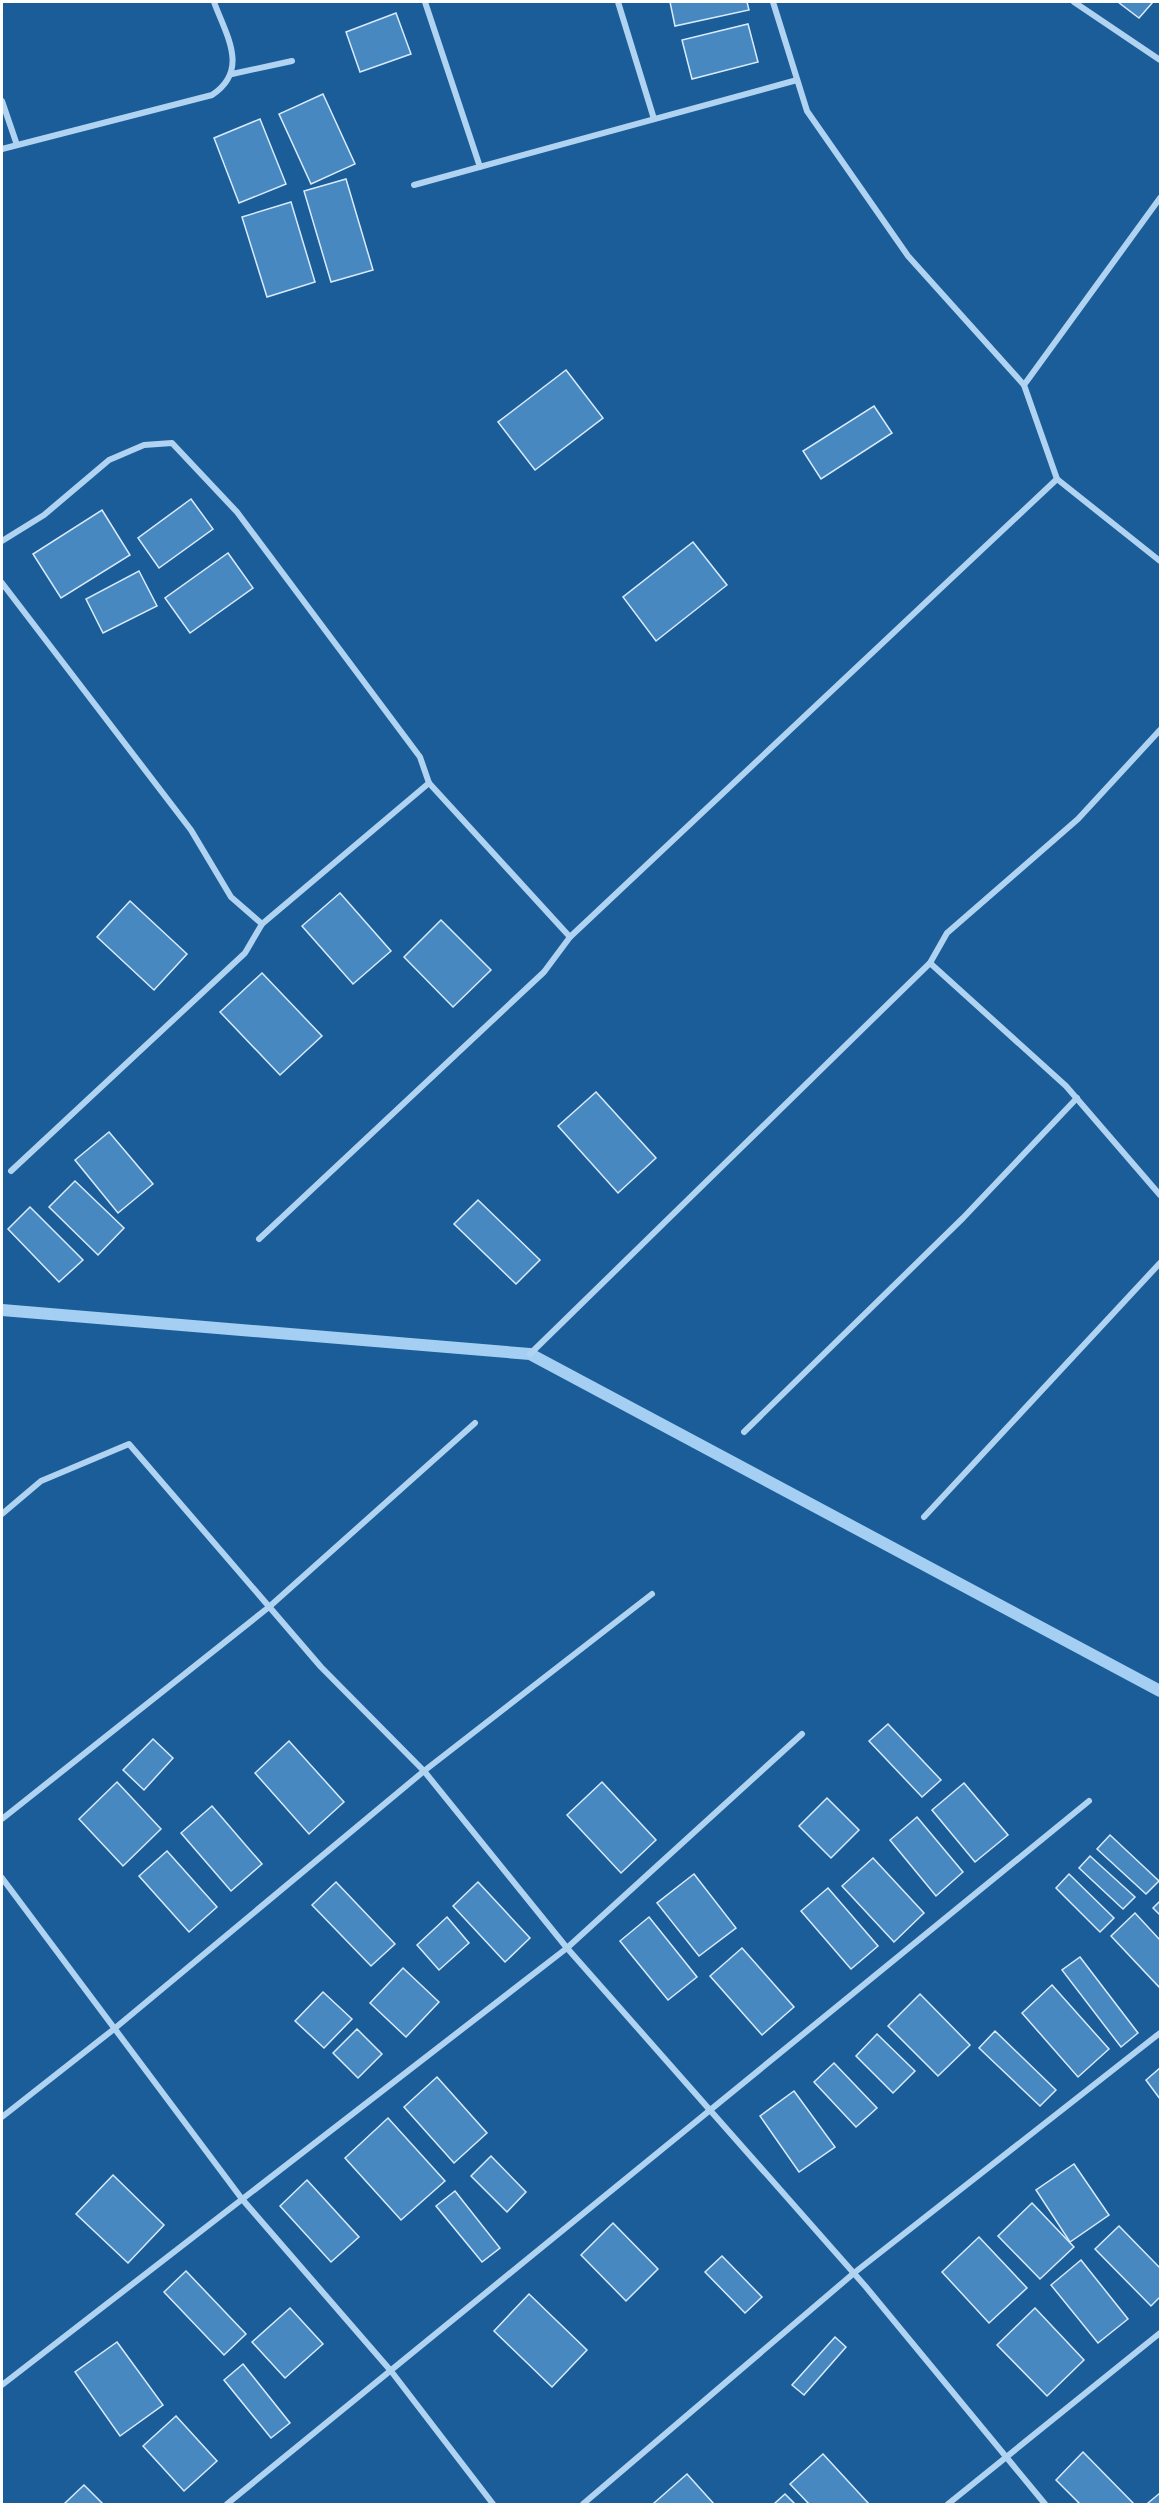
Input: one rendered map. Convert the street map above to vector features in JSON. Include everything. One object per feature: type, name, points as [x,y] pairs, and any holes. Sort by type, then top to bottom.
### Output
[{"type":"street","points":[[2,149],[212,95],[225,87],[232,74],[234,60],[214,2]]},
{"type":"street","points":[[425,2],[480,167]]},
{"type":"street","points":[[618,2],[654,119]]},
{"type":"street","points":[[773,2],[807,111],[908,256],[1024,385],[1057,479],[1161,561]]},
{"type":"street","points":[[1074,2],[1161,60]]},
{"type":"street","points":[[232,74],[292,61]]},
{"type":"street","points":[[414,185],[797,80]]},
{"type":"street","points":[[2,101],[16,145]]},
{"type":"street","points":[[1024,385],[1161,198]]},
{"type":"street","points":[[2,542],[44,515],[109,460],[144,445],[172,443],[237,512],[420,757],[429,783],[570,937]]},
{"type":"street","points":[[259,1239],[544,972],[570,937],[1057,479]]},
{"type":"street","points":[[2,583],[191,830],[231,897],[262,924]]},
{"type":"street","points":[[530,1354],[930,963],[947,933],[1078,819],[1161,730]]},
{"type":"street","points":[[11,1171],[245,953],[262,924],[429,783]]},
{"type":"street","points":[[930,963],[1077,1098],[1161,1195]]},
{"type":"street","points":[[744,1432],[963,1218],[1077,1098]]},
{"type":"street","points":[[924,1517],[1161,1263]]},
{"type":"street","points":[[2,1819],[269,1607],[476,1423]]},
{"type":"street","points":[[2,1514],[41,1481],[129,1444],[321,1667],[424,1771],[567,1948],[854,2273],[1045,2505]]},
{"type":"street","points":[[2,2117],[114,2029],[424,1771],[652,1594]]},
{"type":"street","points":[[2,2385],[567,1948],[802,1734]]},
{"type":"street","points":[[227,2505],[1089,1801]]},
{"type":"street","points":[[2,1878],[242,2199],[391,2371],[493,2505]]},
{"type":"street","points":[[583,2505],[854,2273],[1161,2033]]},
{"type":"street","points":[[948,2505],[1005,2456],[1161,2332]]},
{"type":"building","points":[[670,2],[747,2],[749,10],[675,26]]},
{"type":"building","points":[[1118,2],[1153,2],[1139,18]]},
{"type":"building","points":[[396,13],[411,54],[360,72],[346,32]]},
{"type":"building","points":[[748,24],[758,62],[692,79],[682,40]]},
{"type":"building","points":[[323,94],[355,164],[311,184],[279,114]]},
{"type":"building","points":[[260,119],[286,184],[239,203],[214,138]]},
{"type":"building","points":[[346,179],[373,270],[331,282],[304,191]]},
{"type":"building","points":[[291,202],[315,282],[267,297],[242,217]]},
{"type":"building","points":[[566,370],[603,418],[535,470],[498,422]]},
{"type":"building","points":[[874,406],[892,433],[821,479],[803,451]]},
{"type":"building","points":[[191,499],[213,529],[159,568],[138,538]]},
{"type":"building","points":[[102,510],[130,555],[61,598],[33,554]]},
{"type":"building","points":[[693,542],[727,585],[656,641],[623,597]]},
{"type":"building","points":[[228,553],[253,588],[190,633],[165,598]]},
{"type":"building","points":[[139,571],[157,606],[103,633],[86,599]]},
{"type":"building","points":[[340,893],[391,951],[353,984],[302,926]]},
{"type":"building","points":[[130,901],[187,954],[154,990],[97,937]]},
{"type":"building","points":[[441,920],[491,970],[453,1007],[404,957]]},
{"type":"building","points":[[262,973],[322,1036],[280,1075],[220,1012]]},
{"type":"building","points":[[596,1092],[656,1158],[618,1193],[558,1126]]},
{"type":"building","points":[[109,1132],[153,1184],[118,1213],[75,1160]]},
{"type":"building","points":[[75,1181],[124,1228],[98,1255],[49,1207]]},
{"type":"building","points":[[478,1200],[540,1260],[516,1284],[454,1224]]},
{"type":"building","points":[[30,1207],[83,1260],[59,1282],[8,1229]]},
{"type":"building","points":[[888,1724],[941,1780],[922,1797],[869,1741]]},
{"type":"building","points":[[153,1739],[173,1758],[144,1790],[123,1770]]},
{"type":"building","points":[[289,1741],[344,1802],[309,1834],[255,1773]]},
{"type":"building","points":[[117,1782],[161,1829],[123,1866],[79,1819]]},
{"type":"building","points":[[602,1782],[656,1840],[621,1873],[567,1815]]},
{"type":"building","points":[[964,1783],[1008,1835],[975,1862],[932,1810]]},
{"type":"building","points":[[827,1798],[859,1830],[831,1858],[799,1826]]},
{"type":"building","points":[[212,1806],[262,1864],[231,1891],[181,1833]]},
{"type":"building","points":[[917,1817],[963,1872],[936,1896],[890,1840]]},
{"type":"building","points":[[1110,1835],[1159,1881],[1146,1894],[1097,1849]]},
{"type":"building","points":[[167,1851],[217,1907],[189,1932],[139,1876]]},
{"type":"building","points":[[1090,1856],[1135,1897],[1123,1909],[1079,1868]]},
{"type":"building","points":[[873,1858],[924,1913],[894,1942],[842,1886]]},
{"type":"building","points":[[694,1874],[736,1928],[699,1956],[657,1903]]},
{"type":"building","points":[[1069,1874],[1114,1918],[1100,1932],[1056,1888]]},
{"type":"building","points":[[336,1882],[395,1944],[371,1966],[312,1905]]},
{"type":"building","points":[[478,1882],[530,1938],[505,1962],[453,1906]]},
{"type":"building","points":[[828,1888],[878,1946],[851,1969],[801,1911]]},
{"type":"building","points":[[1160,1901],[1160,1915],[1153,1908]]},
{"type":"building","points":[[1135,1913],[1160,1940],[1160,1988],[1111,1936]]},
{"type":"building","points":[[447,1917],[469,1943],[439,1970],[417,1945]]},
{"type":"building","points":[[649,1917],[697,1977],[668,2000],[620,1941]]},
{"type":"building","points":[[742,1948],[794,2007],[762,2035],[710,1976]]},
{"type":"building","points":[[1080,1957],[1138,2033],[1121,2047],[1062,1970]]},
{"type":"building","points":[[403,1968],[439,2002],[406,2037],[370,2003]]},
{"type":"building","points":[[1052,1985],[1109,2049],[1078,2077],[1022,2013]]},
{"type":"building","points":[[323,1992],[352,2019],[324,2048],[295,2021]]},
{"type":"building","points":[[920,1994],[970,2045],[938,2076],[888,2026]]},
{"type":"building","points":[[357,2029],[382,2054],[358,2078],[333,2053]]},
{"type":"building","points":[[995,2031],[1056,2090],[1040,2106],[979,2048]]},
{"type":"building","points":[[877,2034],[915,2071],[893,2093],[856,2056]]},
{"type":"building","points":[[834,2063],[877,2108],[856,2127],[814,2082]]},
{"type":"building","points":[[1160,2068],[1160,2099],[1146,2080]]},
{"type":"building","points":[[437,2077],[487,2133],[454,2163],[404,2107]]},
{"type":"building","points":[[794,2091],[835,2147],[799,2172],[760,2116]]},
{"type":"building","points":[[388,2118],[445,2181],[401,2220],[345,2158]]},
{"type":"building","points":[[491,2156],[526,2192],[507,2212],[471,2176]]},
{"type":"building","points":[[1074,2164],[1109,2215],[1070,2242],[1036,2190]]},
{"type":"building","points":[[113,2175],[164,2225],[128,2263],[76,2214]]},
{"type":"building","points":[[307,2180],[359,2237],[331,2262],[280,2206]]},
{"type":"building","points":[[455,2191],[500,2248],[482,2262],[436,2206]]},
{"type":"building","points":[[1032,2203],[1074,2247],[1040,2279],[998,2236]]},
{"type":"building","points":[[613,2223],[658,2269],[626,2301],[581,2255]]},
{"type":"building","points":[[1119,2226],[1160,2268],[1160,2297],[1151,2306],[1095,2249]]},
{"type":"building","points":[[979,2237],[1027,2288],[989,2323],[942,2272]]},
{"type":"building","points":[[722,2256],[762,2297],[745,2313],[705,2272]]},
{"type":"building","points":[[1081,2260],[1128,2319],[1098,2343],[1051,2285]]},
{"type":"building","points":[[186,2271],[246,2334],[224,2355],[164,2292]]},
{"type":"building","points":[[529,2294],[587,2350],[552,2387],[494,2331]]},
{"type":"building","points":[[290,2308],[323,2344],[285,2378],[252,2342]]},
{"type":"building","points":[[1035,2308],[1084,2360],[1047,2396],[997,2345]]},
{"type":"building","points":[[835,2337],[846,2347],[804,2395],[792,2385]]},
{"type":"building","points":[[117,2342],[163,2405],[120,2436],[75,2372]]},
{"type":"building","points":[[243,2364],[290,2423],[271,2438],[224,2380]]},
{"type":"building","points":[[176,2416],[217,2461],[184,2491],[143,2446]]},
{"type":"building","points":[[1083,2452],[1134,2504],[1080,2504],[1056,2480]]},
{"type":"building","points":[[823,2454],[869,2504],[809,2504],[790,2484]]},
{"type":"building","points":[[687,2474],[714,2504],[654,2503]]},
{"type":"building","points":[[84,2485],[103,2504],[64,2504]]},
{"type":"building","points":[[1160,2493],[1160,2504],[1148,2503]]},
{"type":"building","points":[[785,2494],[795,2504],[774,2504]]},
{"type":"waterway","points":[[2,1310],[530,1354],[1160,1691]]}]
